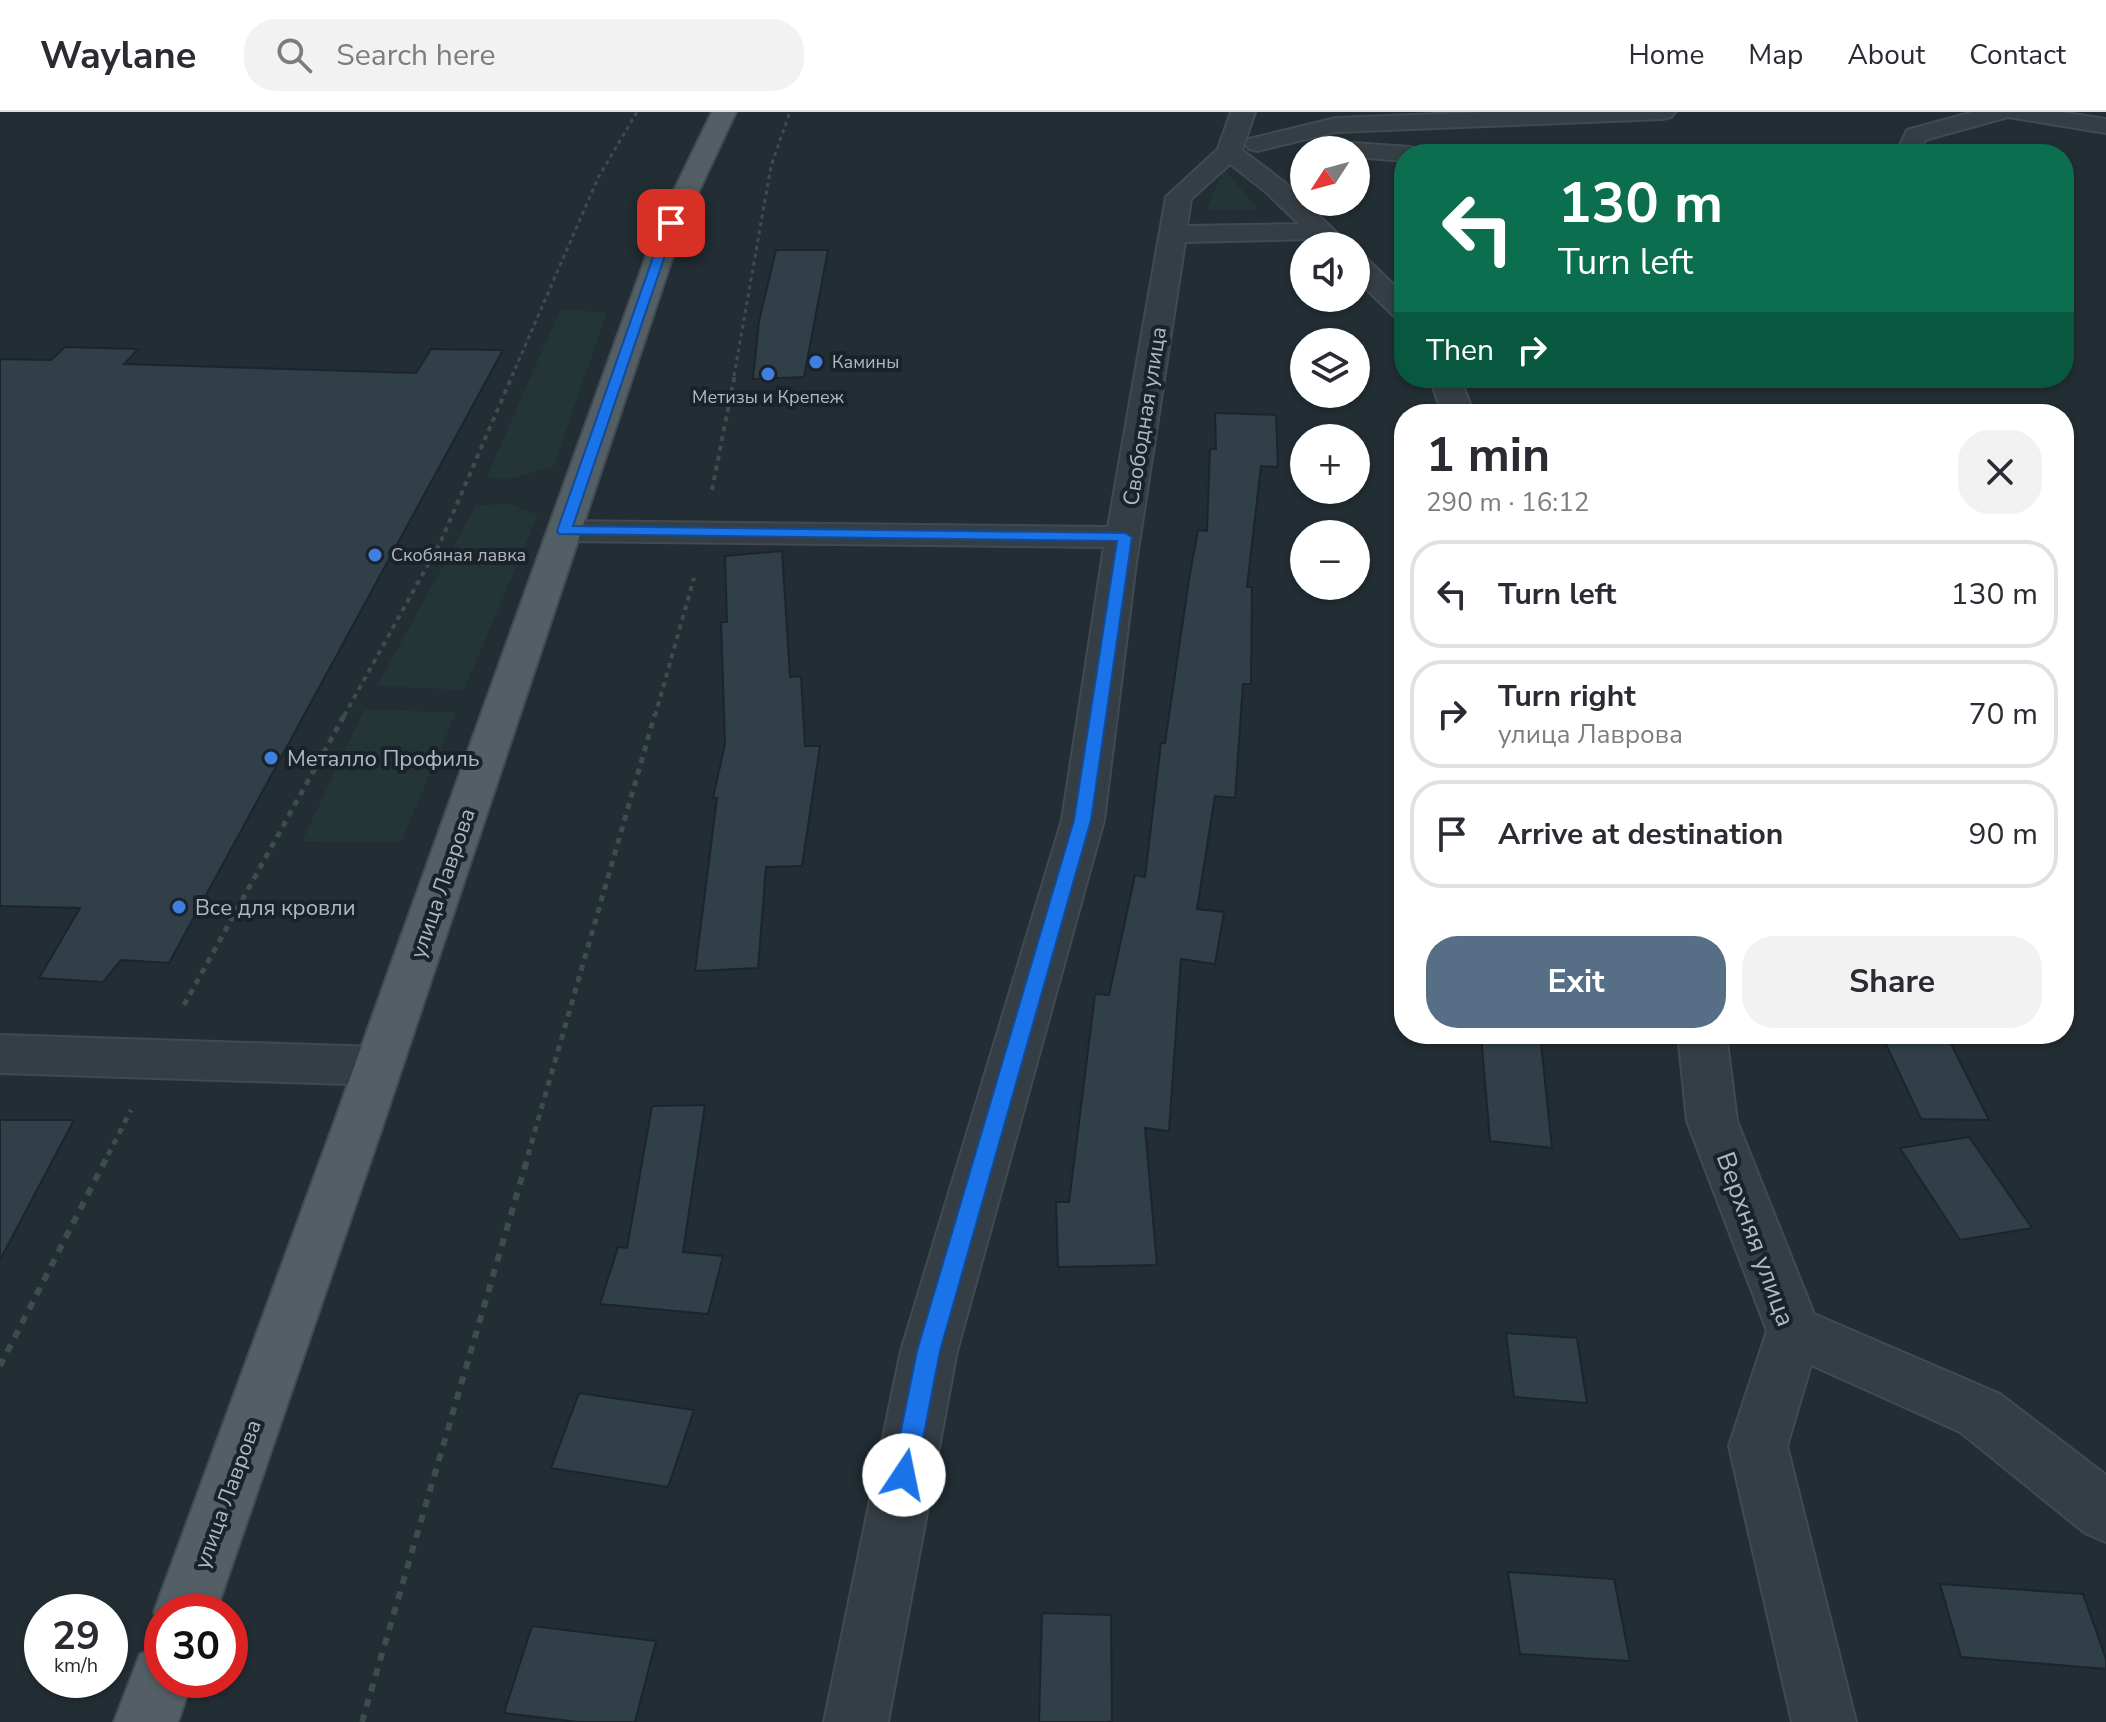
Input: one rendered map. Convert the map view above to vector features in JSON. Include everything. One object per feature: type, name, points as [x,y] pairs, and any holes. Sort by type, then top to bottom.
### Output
[{"type":"main road","name":"улица Лаврова","points":[[191,1594],[671,223],[724,112]]},
{"type":"main road","points":[[146,1722],[154,1698]]},
{"type":"street","points":[[1230,149],[1243,112]]},
{"type":"street","points":[[1230,149],[1336,125],[1663,112]]},
{"type":"street","points":[[1912,144],[1915,135],[2000,112]]},
{"type":"street","points":[[2016,112],[2106,126]]},
{"type":"street","points":[[1257,144],[1394,153]]},
{"type":"street","points":[[1230,149],[1324,232]]},
{"type":"street","name":"Свободная улица","points":[[856,1722],[929,1351],[1083,820],[1179,197],[1230,149]]},
{"type":"street","points":[[1173,234],[1290,235]]},
{"type":"street","points":[[1370,277],[1394,300]]},
{"type":"street","points":[[564,531],[1125,537]]},
{"type":"street","name":"Верхняя улица","points":[[1703,1044],[1712,1121],[1794,1331],[1758,1446],[1824,1722]]},
{"type":"street","points":[[0,1054],[378,1066]]},
{"type":"street","points":[[1794,1331],[1980,1413],[2106,1512]]},
{"type":"path","points":[[0,1366],[207,961],[441,541],[598,178],[637,112]]},
{"type":"path","points":[[362,1722],[691,592],[757,259],[771,166],[790,112]]},
{"type":"shaded area","points":[[1224,169],[1258,209],[1207,209]]},
{"type":"shaded area","points":[[560,310],[607,312],[554,466],[511,479],[486,478]]},
{"type":"shaded area","points":[[511,504],[538,515],[464,690],[377,686],[476,505]]},
{"type":"shaded area","points":[[364,710],[456,712],[401,842],[302,841]]},
{"type":"building","points":[[776,250],[828,250],[804,377],[753,379],[759,321]]},
{"type":"building","points":[[65,347],[138,349],[124,364],[416,373],[431,349],[503,350],[169,963],[121,960],[103,982],[39,978],[80,908],[0,906],[0,359],[51,360]]},
{"type":"building","points":[[1215,413],[1276,415],[1278,467],[1261,466],[1247,587],[1252,587],[1251,684],[1243,684],[1235,798],[1215,796],[1197,909],[1224,912],[1215,964],[1181,959],[1169,1131],[1145,1128],[1157,1265],[1058,1267],[1056,1202],[1069,1202],[1095,994],[1109,995],[1135,875],[1145,877],[1161,743],[1165,743],[1189,579],[1198,530],[1207,531],[1210,449],[1216,449]]},
{"type":"building","points":[[782,551],[790,677],[801,676],[805,746],[820,746],[802,866],[766,867],[758,968],[695,971],[717,798],[713,798],[725,744],[721,622],[727,622],[725,556]]},
{"type":"building","points":[[1482,1044],[1541,1044],[1552,1148],[1490,1141]]},
{"type":"building","points":[[1886,1044],[1951,1044],[1989,1120],[1921,1119]]},
{"type":"building","points":[[705,1105],[683,1252],[723,1256],[708,1314],[600,1304],[618,1247],[627,1248],[652,1106]]},
{"type":"building","points":[[0,1120],[74,1120],[0,1260]]},
{"type":"building","points":[[1969,1137],[2032,1228],[1960,1240],[1900,1148]]},
{"type":"building","points":[[1506,1333],[1577,1338],[1587,1403],[1514,1397]]},
{"type":"building","points":[[579,1393],[694,1410],[668,1487],[551,1468]]},
{"type":"building","points":[[1508,1572],[1614,1579],[1630,1661],[1520,1654]]},
{"type":"building","points":[[1940,1584],[2083,1594],[2106,1659],[2106,1669],[1961,1657]]},
{"type":"building","points":[[1042,1613],[1111,1615],[1112,1722],[1039,1722]]},
{"type":"building","points":[[532,1626],[656,1641],[635,1722],[578,1722],[504,1713]]},
{"type":"place","name":"Камины","points":[[816,362]]},
{"type":"place","name":"Метизы и Крепеж","points":[[768,374]]},
{"type":"place","name":"Скобяная лавка","points":[[375,555]]},
{"type":"place","name":"Металло Профиль","points":[[271,758]]},
{"type":"place","name":"Все для кровли","points":[[179,907]]},
{"type":"route","points":[[671,223],[564,531],[1125,537],[1083,820],[929,1351],[904,1475]]}]
